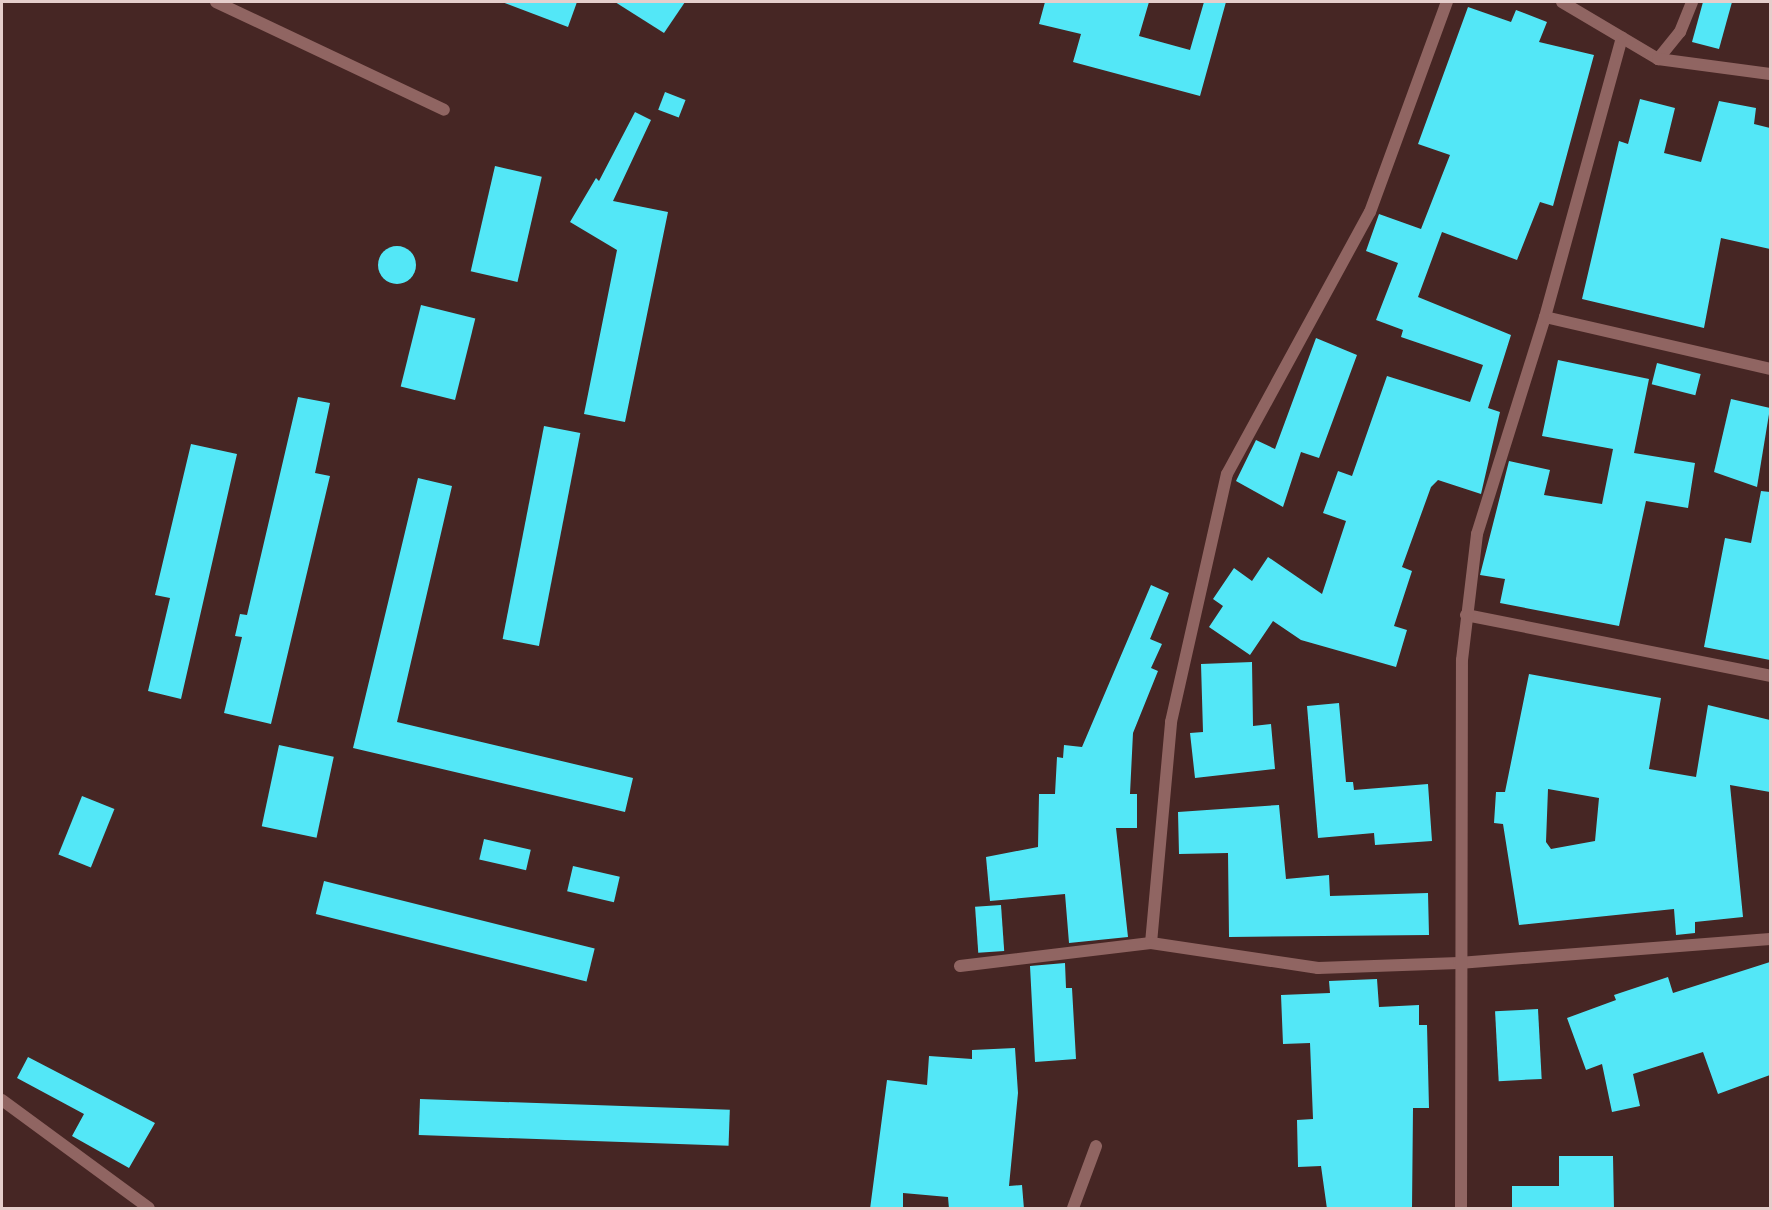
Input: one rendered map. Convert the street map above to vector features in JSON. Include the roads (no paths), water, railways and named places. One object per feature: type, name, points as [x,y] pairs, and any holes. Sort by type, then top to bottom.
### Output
[{"type":"street","points":[[216,2],[444,110]]},
{"type":"street","points":[[1151,943],[1171,722],[1227,474],[1370,212],[1447,2]]},
{"type":"street","points":[[1562,2],[1658,58],[1770,74]]},
{"type":"street","points":[[1658,58],[1680,32],[1692,2]]},
{"type":"street","points":[[1461,1209],[1459,963],[1466,615],[1476,534],[1496,459],[1545,317],[1622,37]]},
{"type":"street","points":[[1545,317],[1770,369]]},
{"type":"street","points":[[1466,615],[1770,676]]},
{"type":"street","points":[[960,966],[1151,943],[1318,968],[1459,963],[1770,939]]},
{"type":"street","points":[[2,1100],[148,1209]]},
{"type":"street","points":[[1073,1209],[1096,1146]]}]
